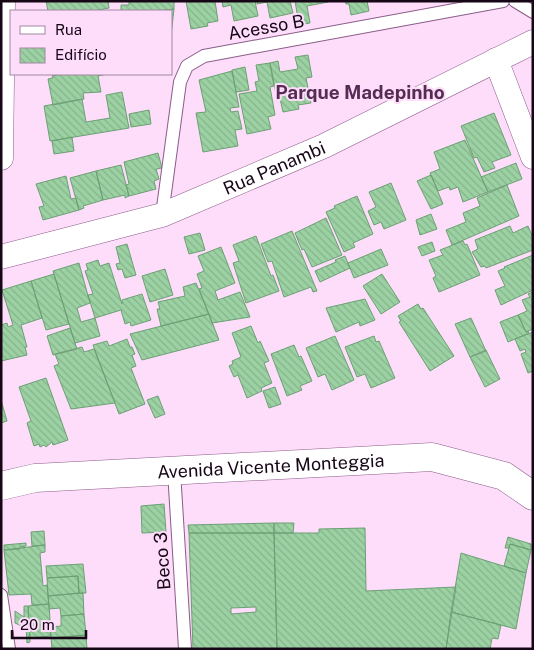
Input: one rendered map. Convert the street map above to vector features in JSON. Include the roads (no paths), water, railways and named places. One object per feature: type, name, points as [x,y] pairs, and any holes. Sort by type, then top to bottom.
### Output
[{"type":"main road","name":"Avenida Vicente Monteggia","points":[[1,486],[35,478],[432,457],[504,476],[533,496]]},
{"type":"street","points":[[1,158],[3,1]]},
{"type":"street","name":"Rua Panambi","points":[[1,257],[162,215],[324,146],[533,42]]},
{"type":"street","points":[[496,60],[533,157]]},
{"type":"lane","name":"Acesso B","points":[[162,215],[180,82],[187,66],[204,56],[503,1]]},
{"type":"lane","points":[[515,1],[533,12]]},
{"type":"lane","name":"Beco 3","points":[[174,470],[186,649]]},
{"type":"lane","points":[[1,595],[9,649]]},
{"type":"district","name":"Parque Madepinho","points":[[360,92]]}]
